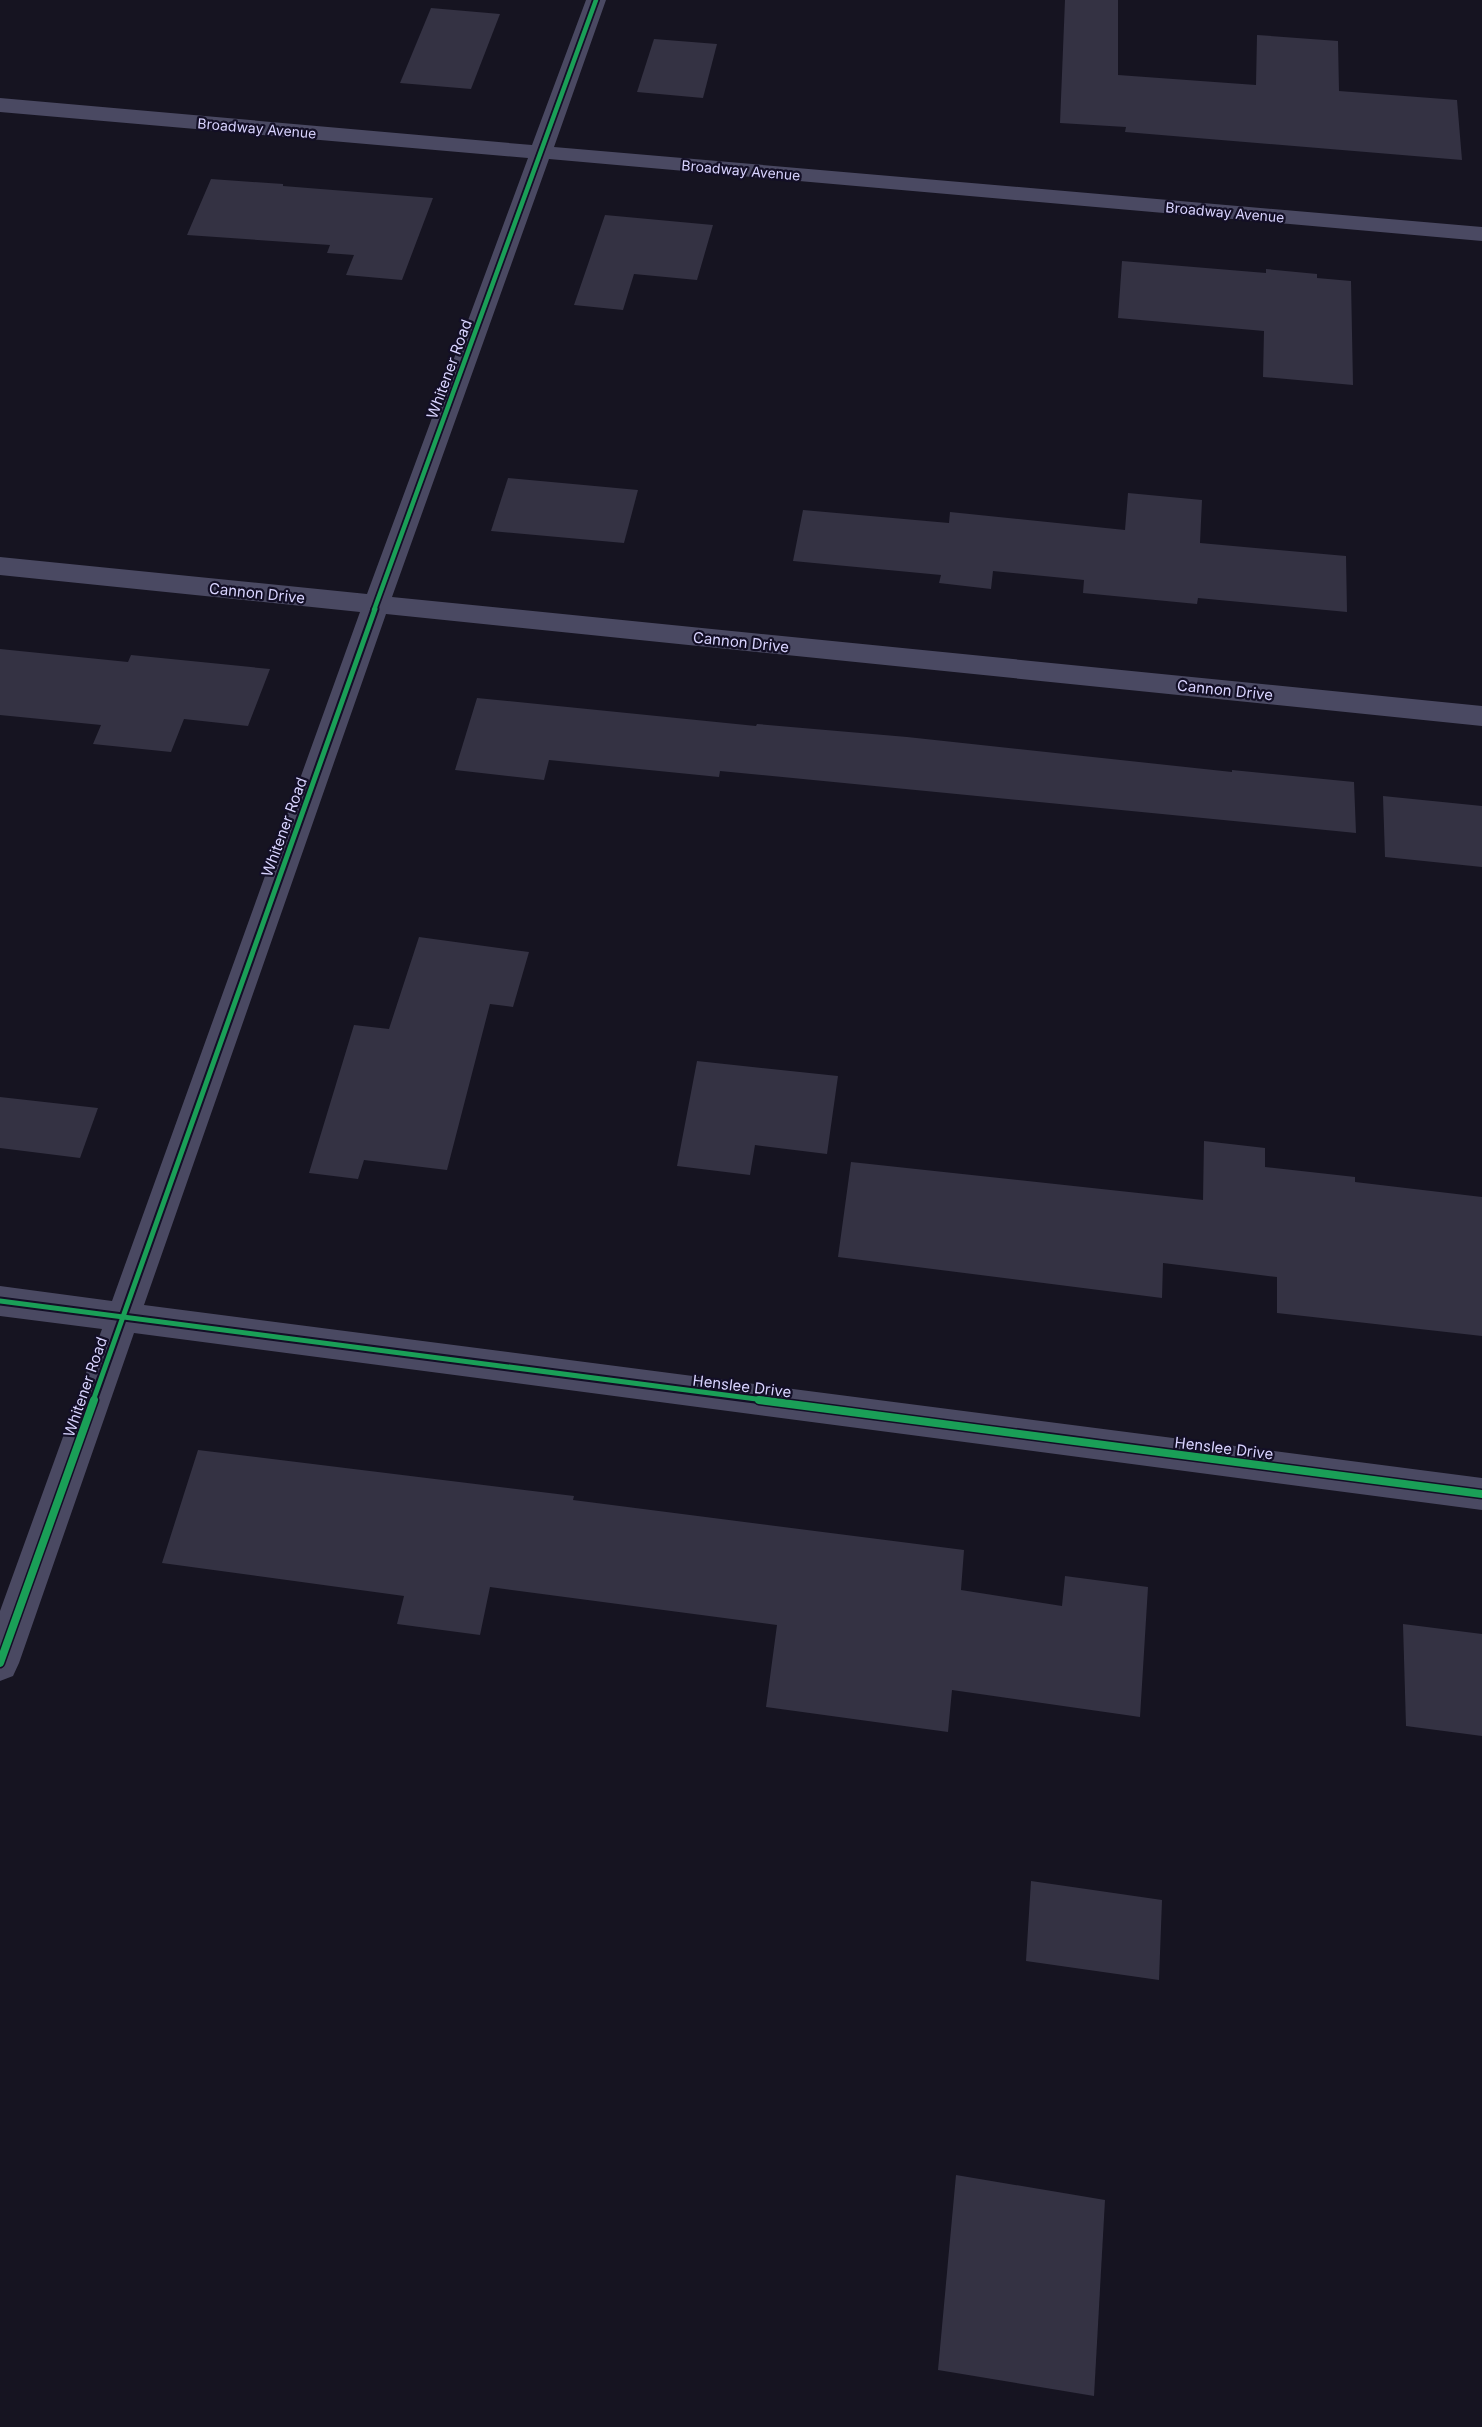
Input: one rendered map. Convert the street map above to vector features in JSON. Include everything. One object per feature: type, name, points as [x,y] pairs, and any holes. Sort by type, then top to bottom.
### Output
[{"type":"street","name":"Whitener Road","points":[[0,1663],[376,605],[596,0]]},
{"type":"street","name":"Broadway Avenue","points":[[0,105],[1482,234]]},
{"type":"street","name":"Cannon Drive","points":[[0,566],[1482,716]]},
{"type":"street","name":"Henslee Drive","points":[[0,1301],[1482,1494]]},
{"type":"building","points":[[1065,0],[1118,0],[1118,75],[1256,85],[1257,35],[1338,41],[1339,91],[1457,100],[1462,160],[1125,132],[1126,127],[1060,123]]},
{"type":"building","points":[[431,8],[500,14],[471,89],[400,83]]},
{"type":"building","points":[[654,39],[717,44],[703,98],[637,92]]},
{"type":"building","points":[[211,179],[433,198],[402,280],[346,275],[354,255],[327,253],[330,245],[187,235]]},
{"type":"building","points":[[605,215],[713,225],[697,280],[634,274],[623,310],[574,305]]},
{"type":"building","points":[[1122,261],[1266,273],[1266,269],[1317,274],[1317,278],[1351,281],[1353,385],[1263,377],[1264,331],[1118,318]]},
{"type":"building","points":[[508,478],[638,490],[624,543],[491,531]]},
{"type":"building","points":[[1128,493],[1202,500],[1200,543],[1346,556],[1347,612],[1198,598],[1197,604],[1083,593],[1084,580],[993,571],[991,589],[939,583],[941,575],[793,561],[803,510],[949,523],[950,512],[1125,530]]},
{"type":"building","points":[[0,649],[128,662],[131,655],[270,669],[248,726],[184,719],[171,752],[93,744],[101,725],[0,715]]},
{"type":"building","points":[[477,698],[756,726],[757,724],[907,737],[1232,772],[1232,770],[1354,782],[1356,833],[720,771],[719,777],[549,760],[544,780],[455,770]]},
{"type":"building","points":[[1383,796],[1482,806],[1482,867],[1385,857]]},
{"type":"building","points":[[419,937],[529,952],[513,1007],[490,1004],[447,1170],[364,1160],[358,1179],[309,1173],[354,1025],[389,1029]]},
{"type":"building","points":[[697,1061],[838,1076],[827,1154],[755,1145],[750,1175],[677,1166]]},
{"type":"building","points":[[0,1097],[98,1108],[80,1158],[0,1148]]},
{"type":"building","points":[[1204,1141],[1265,1148],[1265,1167],[1355,1177],[1355,1182],[1482,1197],[1482,1336],[1277,1313],[1277,1277],[1163,1263],[1162,1298],[838,1257],[851,1162],[1203,1200]]},
{"type":"building","points":[[198,1450],[574,1496],[573,1500],[964,1550],[961,1590],[1062,1606],[1065,1576],[1148,1587],[1140,1717],[952,1690],[948,1732],[766,1707],[777,1625],[490,1587],[480,1635],[397,1624],[404,1596],[162,1563]]},
{"type":"building","points":[[1403,1624],[1482,1634],[1482,1736],[1406,1726]]},
{"type":"building","points":[[1031,1881],[1162,1900],[1159,1980],[1026,1961]]},
{"type":"building","points":[[956,2175],[1105,2200],[1094,2396],[938,2370]]},
{"type":"cycle path","points":[[0,1663],[376,605],[596,0]]},
{"type":"cycle path","points":[[0,1301],[1482,1494]]}]
